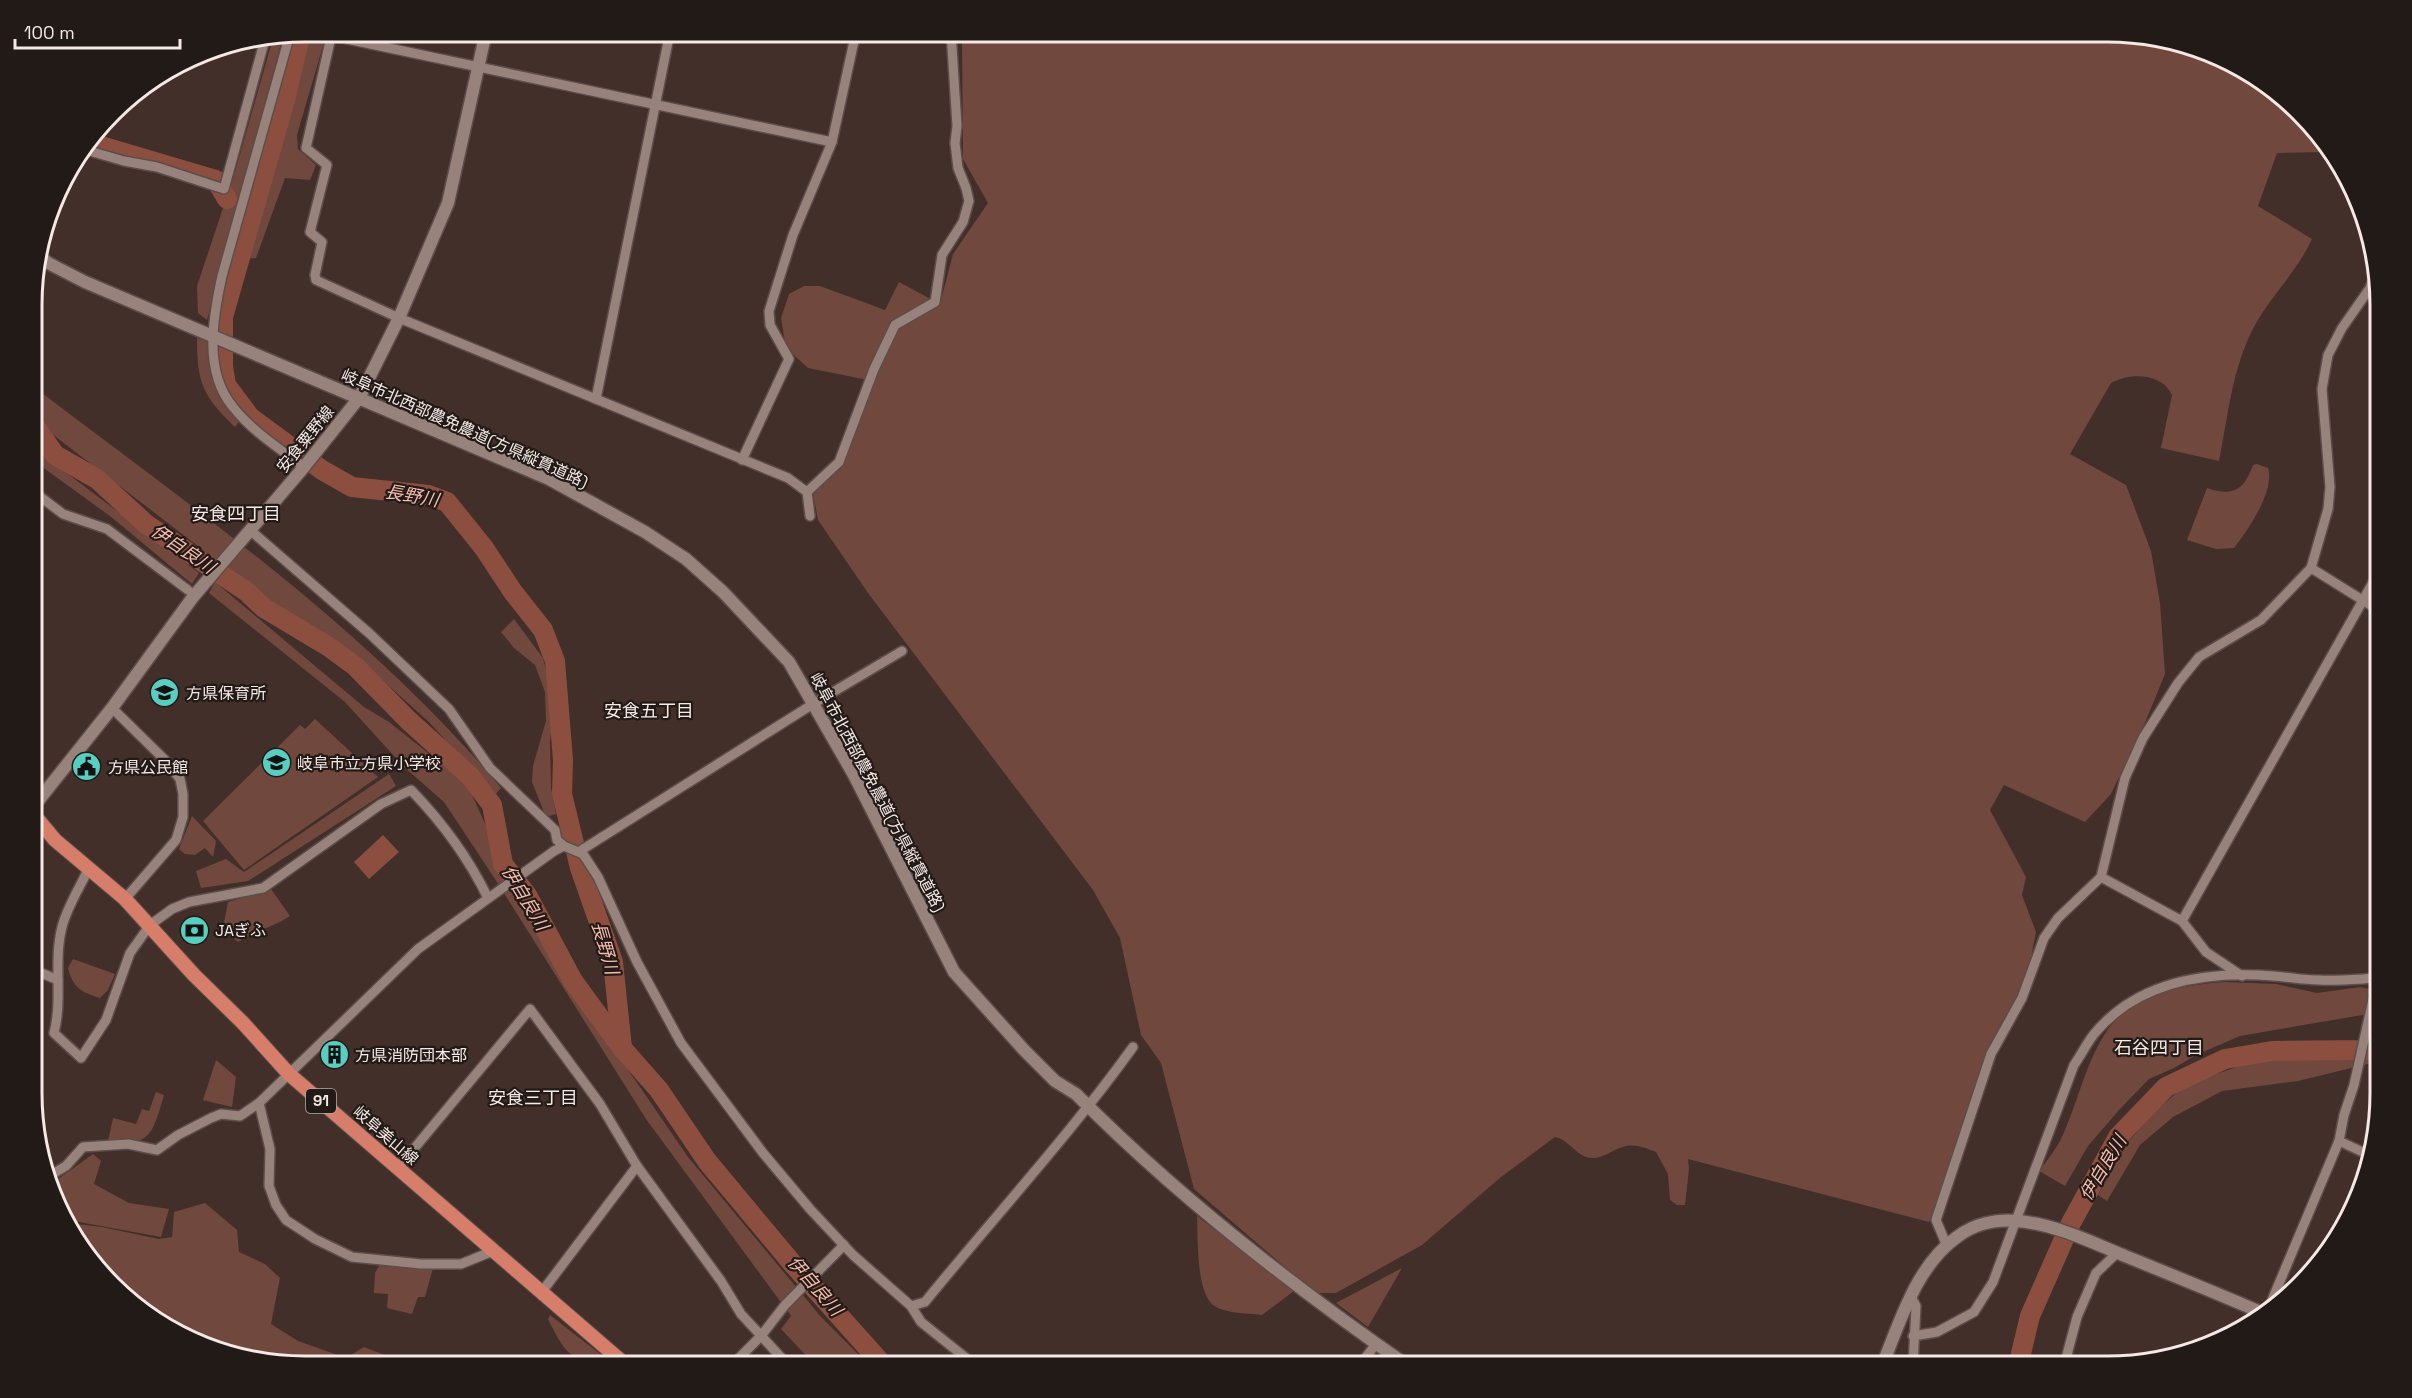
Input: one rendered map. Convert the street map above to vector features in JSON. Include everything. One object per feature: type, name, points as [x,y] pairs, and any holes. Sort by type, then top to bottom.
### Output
[{"type":"main road","name":"岐阜美山線","points":[[42,824],[55,840],[125,899],[289,1074],[615,1356]]},
{"type":"street","points":[[330,42],[306,148],[327,165],[310,232],[321,242],[316,280],[399,318],[788,478],[807,492],[810,516]]},
{"type":"street","points":[[360,42],[657,103],[832,142]]},
{"type":"street","name":"安食粟野線","points":[[42,796],[112,708],[191,593],[247,534],[359,398],[399,318],[448,203],[484,42]]},
{"type":"street","points":[[596,399],[668,42]]},
{"type":"street","points":[[742,460],[789,359],[770,325],[770,311],[793,235],[832,142],[854,42]]},
{"type":"street","points":[[807,492],[839,462],[874,369],[895,325],[935,302],[942,255],[963,222],[969,201],[958,168],[955,143],[957,126],[952,42]]},
{"type":"street","points":[[287,43],[225,265],[213,317],[214,356],[220,384],[232,406],[256,429],[305,466]]},
{"type":"street","points":[[91,152],[157,167],[224,189],[263,45]]},
{"type":"street","points":[[46,261],[85,282],[214,337]]},
{"type":"street","points":[[1947,1246],[1935,1220],[1991,1054],[2022,998],[2044,938],[2058,918],[2101,877],[2125,778],[2143,738],[2178,683],[2199,657],[2261,620],[2311,568],[2328,509],[2330,487],[2322,389],[2325,367],[2328,355],[2343,328],[2369,289]]},
{"type":"street","name":"岐阜市北西部農免農道(方県縦貫道路)","points":[[214,337],[549,478],[653,537],[686,560],[723,592],[789,662],[854,775],[954,972],[1024,1050],[1055,1081],[1076,1094],[1089,1107]]},
{"type":"street","points":[[42,498],[63,514],[107,529],[191,593]]},
{"type":"street","points":[[247,534],[370,634],[449,709],[490,768],[555,830],[557,840],[564,846],[580,851],[598,877],[637,962],[681,1042],[763,1153],[844,1245],[911,1306],[921,1323],[963,1356]]},
{"type":"street","points":[[2311,568],[2370,605]]},
{"type":"street","points":[[2182,921],[2370,588]]},
{"type":"street","points":[[580,851],[813,704],[902,651]]},
{"type":"street","points":[[112,708],[167,762],[180,779],[183,794],[183,817],[176,840],[125,899]]},
{"type":"street","points":[[89,868],[62,926],[58,957],[59,1014],[54,1033],[81,1058],[106,1020],[130,953],[150,925],[172,909],[189,902],[263,888],[381,804],[411,790],[434,813],[490,896]]},
{"type":"street","points":[[54,1173],[66,1166],[84,1147],[132,1144],[157,1150],[178,1135],[211,1118],[221,1114],[240,1116],[258,1103],[289,1074],[418,949],[490,896],[564,846]]},
{"type":"street","points":[[2101,877],[2182,921],[2206,952],[2242,976]]},
{"type":"street","points":[[42,973],[58,980]]},
{"type":"street","points":[[1913,1336],[1937,1332],[1974,1311],[1993,1281],[2074,1065],[2094,1034],[2115,1015],[2143,995],[2175,982],[2205,976],[2274,976],[2319,980],[2370,979]]},
{"type":"street","points":[[399,1168],[530,1009],[600,1104],[637,1166],[722,1281],[741,1314],[780,1356]]},
{"type":"street","points":[[2273,1297],[2339,1141],[2370,1017]]},
{"type":"street","points":[[911,1306],[925,1302],[1057,1142],[1089,1107],[1133,1047]]},
{"type":"street","points":[[258,1103],[270,1149],[269,1186],[276,1205],[286,1220],[315,1239],[352,1257],[421,1264],[461,1264],[493,1251]]},
{"type":"street","points":[[1089,1107],[1194,1203],[1329,1310],[1394,1356]]},
{"type":"street","points":[[2339,1141],[2363,1153]]},
{"type":"street","points":[[541,1293],[637,1166]]},
{"type":"street","points":[[1886,1356],[1911,1297],[1927,1269],[1957,1237],[1976,1226],[1998,1220],[2016,1221],[2073,1235],[2257,1309]]},
{"type":"street","points":[[740,1356],[761,1336],[785,1305],[844,1245]]},
{"type":"street","points":[[2067,1356],[2077,1317],[2096,1273],[2113,1251]]},
{"type":"street","points":[[1911,1297],[1916,1306],[1913,1356]]},
{"type":"street","points":[[1366,1356],[1375,1343]]},
{"type":"shaded area","points":[[300,42],[324,42],[297,135],[298,149],[316,165],[310,180],[285,178],[256,258],[241,259]]},
{"type":"shaded area","points":[[962,42],[2107,42],[2142,44],[2192,56],[2239,77],[2267,96],[2305,132],[2321,152],[2277,153],[2258,206],[2312,239],[2298,263],[2260,316],[2247,343],[2236,376],[2219,461],[2161,448],[2172,395],[2161,382],[2136,376],[2111,383],[2070,454],[2126,485],[2151,551],[2160,603],[2165,674],[2111,794],[2085,822],[2004,785],[1990,810],[2026,877],[2022,895],[2036,932],[2028,973],[1929,1222],[1688,1159],[1685,1205],[1677,1205],[1670,1200],[1668,1174],[1656,1152],[1640,1146],[1627,1146],[1592,1158],[1582,1155],[1565,1141],[1555,1137],[1501,1177],[1422,1245],[1336,1293],[1315,1293],[1194,1189],[1161,1063],[1141,1035],[1120,938],[1093,890],[868,593],[818,520],[813,494],[850,435],[873,381],[808,368],[786,348],[781,318],[789,294],[804,286],[820,286],[885,310],[899,282],[940,304],[953,254],[988,203],[963,159]]},
{"type":"shaded area","points":[[281,43],[207,320],[198,313],[197,286],[235,172],[271,44]]},
{"type":"shaded area","points":[[197,338],[207,341],[213,373],[223,400],[241,419],[235,427],[216,406],[204,388],[198,367]]},
{"type":"shaded area","points":[[42,393],[219,527],[338,624],[450,730],[501,788],[495,795],[429,722],[380,678],[259,593],[52,434],[42,420]]},
{"type":"shaded area","points":[[42,451],[60,468],[199,573],[192,584],[110,516],[42,467]]},
{"type":"shaded area","points":[[2253,465],[2268,468],[2268,488],[2259,510],[2234,548],[2216,549],[2187,540],[2207,488],[2224,492],[2236,489],[2246,480]]},
{"type":"shaded area","points":[[215,582],[364,707],[389,722],[467,784],[492,839],[495,856],[589,1013],[688,1157],[821,1317],[860,1356],[807,1356],[781,1329],[791,1316],[646,1119],[444,802],[404,767],[345,702],[209,593]]},
{"type":"shaded area","points":[[514,619],[543,658],[554,703],[550,742],[551,788],[556,814],[546,817],[532,782],[533,766],[546,721],[545,692],[535,665],[514,648],[501,632]]},
{"type":"shaded area","points":[[315,719],[378,777],[244,870],[203,821],[300,725],[305,729]]},
{"type":"shaded area","points":[[389,774],[396,786],[248,881],[201,888],[196,871],[226,859],[244,872]]},
{"type":"shaded area","points":[[192,816],[216,841],[213,857],[205,848],[195,855],[185,854],[179,849]]},
{"type":"shaded area","points":[[383,835],[399,852],[369,879],[354,862]]},
{"type":"shaded area","points":[[271,889],[290,916],[238,942],[223,928],[228,902]]},
{"type":"shaded area","points":[[73,959],[115,974],[108,990],[100,998],[88,994],[75,985],[68,968]]},
{"type":"shaded area","points":[[2224,982],[2276,984],[2317,993],[2360,987],[2370,989],[2370,1014],[2240,1036],[2196,1055],[2149,1079],[2088,1146],[2065,1186],[2039,1171],[2060,1141],[2096,1049],[2113,1023],[2124,1012],[2150,997],[2194,985]]},
{"type":"shaded area","points":[[2370,1044],[2370,1063],[2298,1081],[2222,1091],[2173,1117],[2140,1145],[2107,1201],[2098,1195],[2128,1142],[2158,1109],[2184,1086],[2258,1059]]},
{"type":"shaded area","points":[[216,1060],[236,1077],[232,1107],[203,1100]]},
{"type":"shaded area","points":[[156,1092],[164,1095],[156,1120],[148,1135],[133,1143],[107,1146],[113,1118],[136,1124],[142,1109],[149,1111]]},
{"type":"shaded area","points":[[93,1154],[101,1161],[94,1184],[129,1203],[169,1209],[161,1237],[75,1221],[57,1180]]},
{"type":"shaded area","points":[[205,1203],[237,1230],[239,1252],[265,1264],[280,1278],[271,1324],[298,1341],[340,1356],[270,1354],[254,1351],[220,1342],[173,1321],[145,1302],[119,1279],[96,1253],[76,1224],[159,1239],[172,1237],[174,1212]]},
{"type":"shaded area","points":[[1197,1216],[1294,1291],[1262,1315],[1229,1311],[1212,1304],[1207,1297],[1200,1275]]},
{"type":"shaded area","points":[[379,1266],[433,1268],[425,1297],[418,1297],[412,1314],[387,1308],[388,1294],[374,1293],[375,1273]]},
{"type":"shaded area","points":[[1402,1268],[1368,1327],[1336,1303]]},
{"type":"shaded area","points":[[550,1315],[603,1356],[574,1356],[569,1353],[548,1319]]},
{"type":"shaded area","points":[[364,1347],[387,1356],[349,1356]]},
{"type":"waterway","name":"長野川","points":[[299,42],[285,100],[223,317],[223,366],[226,385],[250,417],[322,470],[352,487],[428,495],[447,502],[484,548],[513,592],[543,630],[555,661],[563,760],[562,794],[580,868],[613,962],[622,1048]]},
{"type":"waterway","points":[[96,145],[216,180],[227,199]]},
{"type":"waterway","name":"伊自良川","points":[[42,436],[55,455],[97,479],[146,524],[247,592],[264,608],[329,647],[355,666],[408,720],[470,776],[492,805],[503,864],[527,895],[573,981],[622,1048],[659,1090],[707,1161],[792,1263],[875,1356]]},
{"type":"waterway","name":"伊自良川","points":[[2020,1356],[2030,1316],[2071,1223],[2118,1137],[2166,1087],[2225,1059],[2272,1051],[2370,1049]]},
{"type":"place","name":"方県保育所","points":[[165,693]]},
{"type":"place","name":"岐阜市立方県小学校","points":[[276,763]]},
{"type":"place","name":"方県公民館","points":[[87,767]]},
{"type":"place","name":"JAぎふ","points":[[194,930]]},
{"type":"place","name":"方県消防団本部","points":[[334,1055]]},
{"type":"district","name":"安食四丁目","points":[[236,514]]},
{"type":"district","name":"安食五丁目","points":[[649,711]]},
{"type":"district","name":"石谷四丁目","points":[[2159,1048]]},
{"type":"district","name":"安食三丁目","points":[[533,1098]]}]
